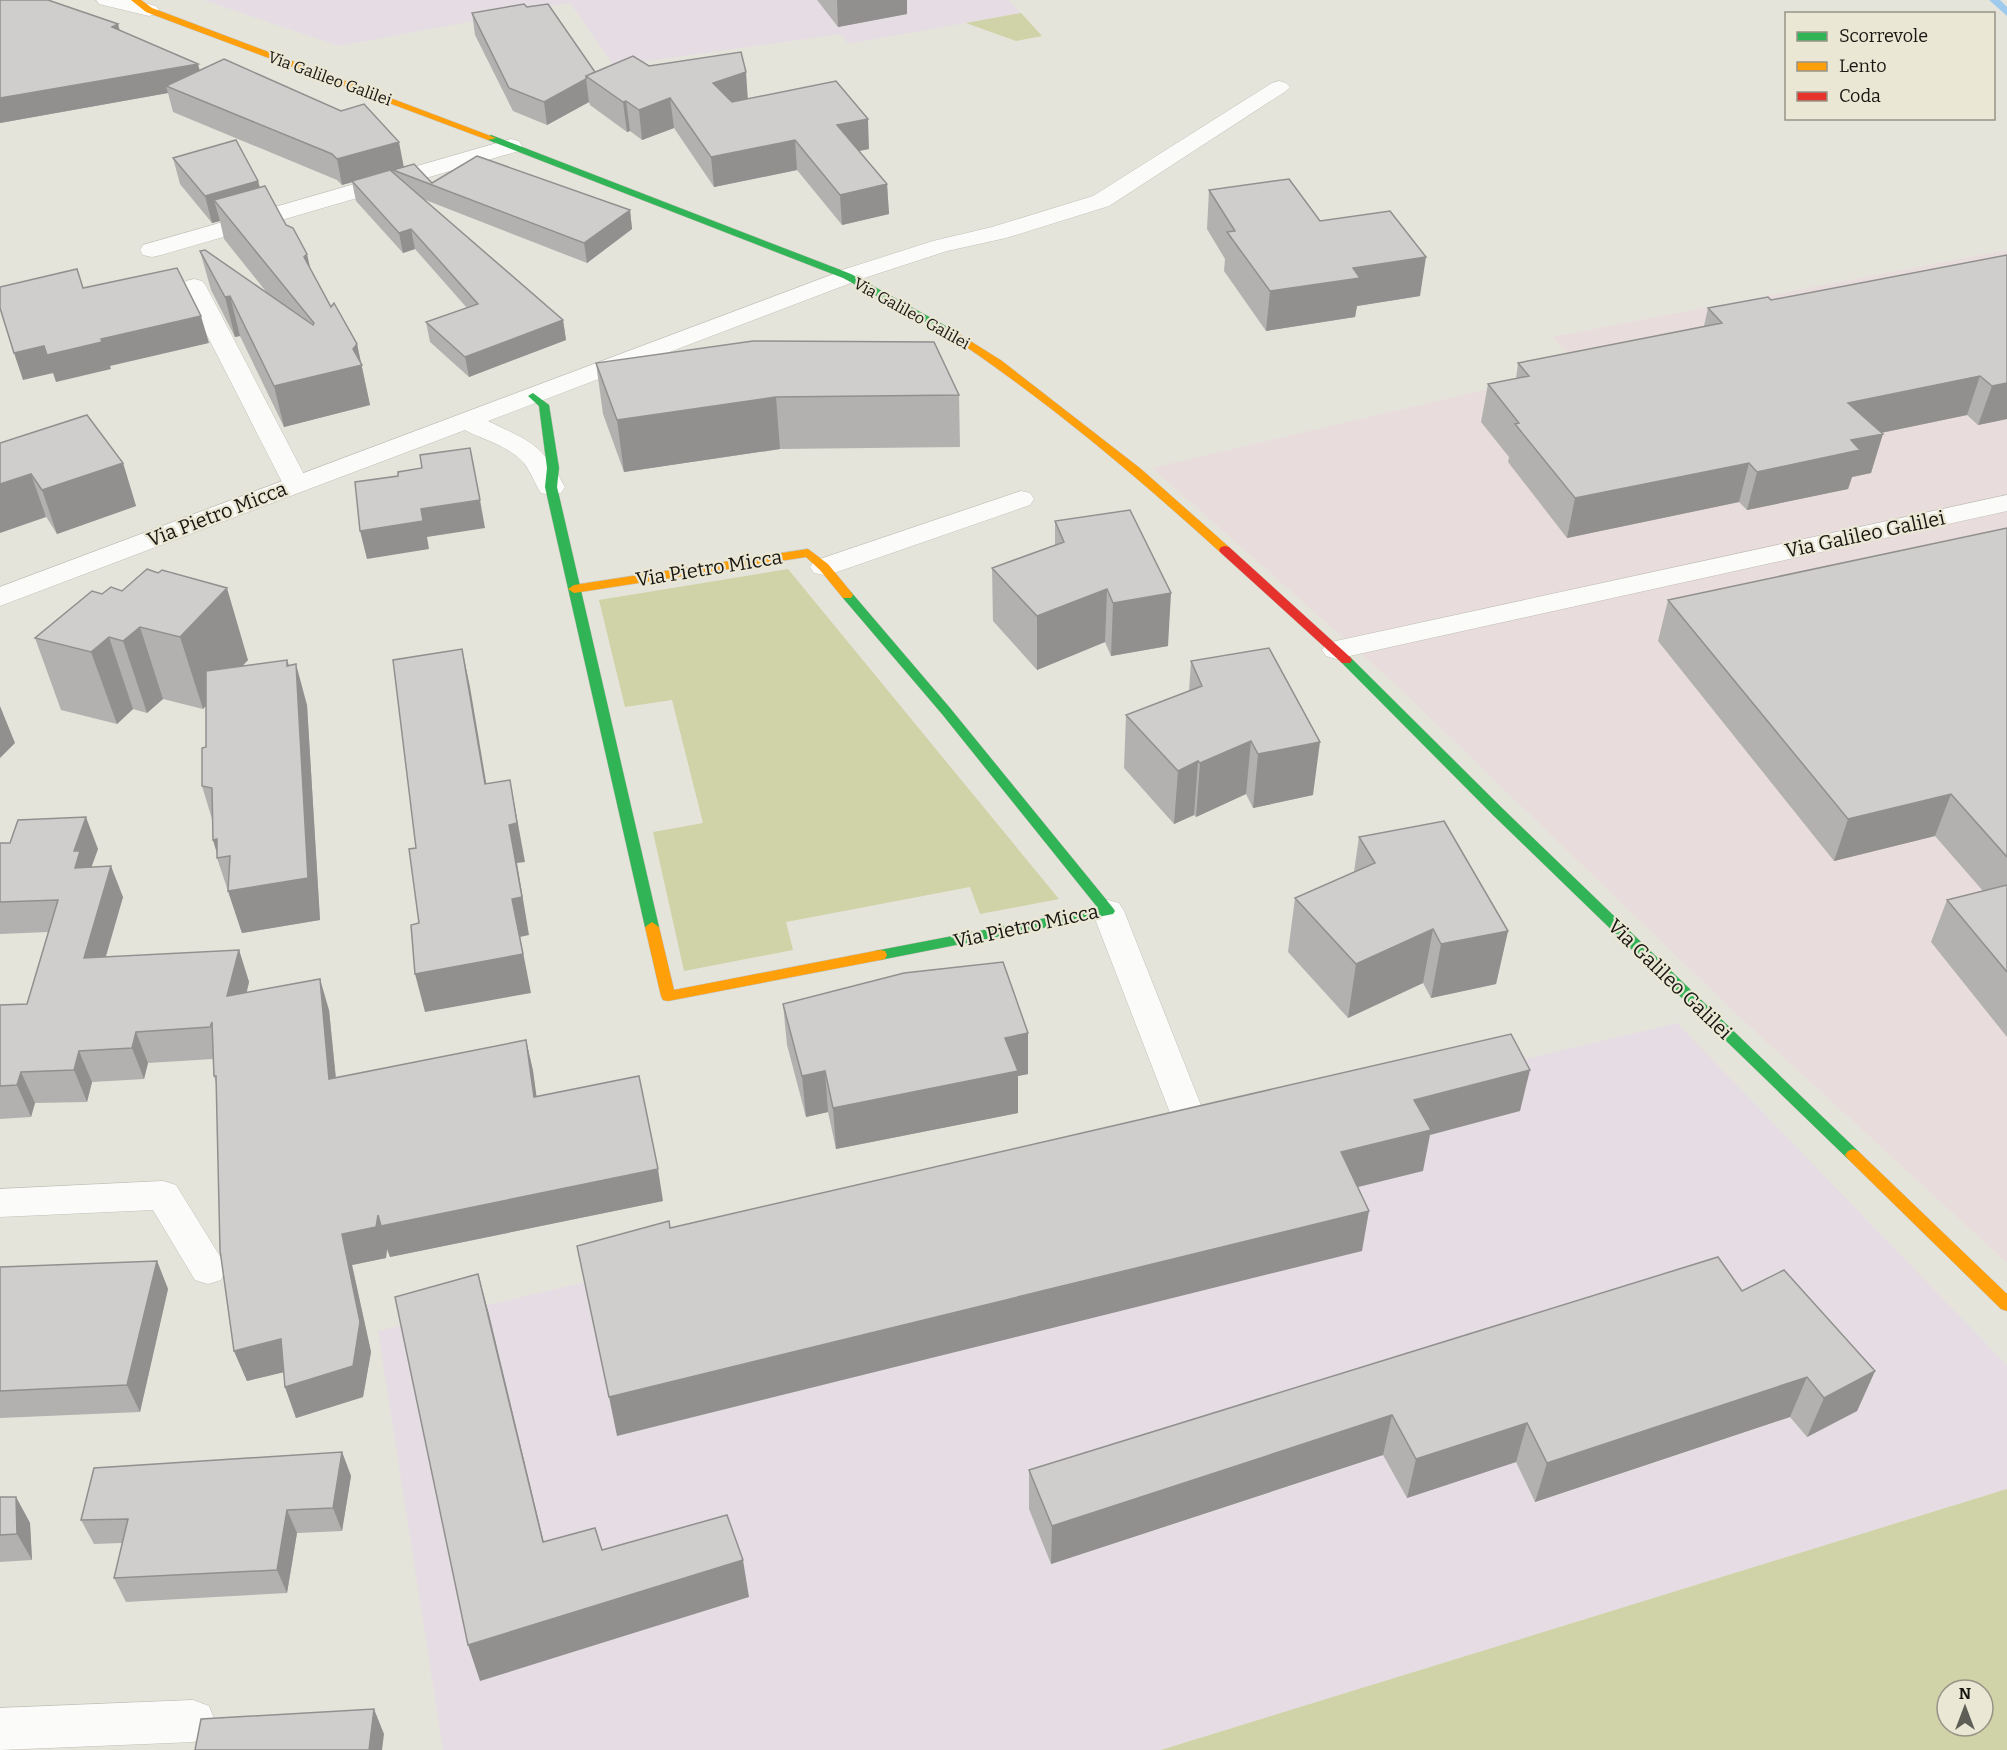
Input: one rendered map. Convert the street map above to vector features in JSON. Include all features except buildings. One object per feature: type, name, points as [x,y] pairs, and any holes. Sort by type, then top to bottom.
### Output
[{"type":"street","name":"Via Galileo Galilei","points":[[142,5],[847,276],[938,323],[998,363],[1137,471],[1336,650],[1498,812],[2007,1304]]},
{"type":"street","points":[[152,250],[511,146]]},
{"type":"street","name":"Via Pietro Micca","points":[[0,597],[847,276]]},
{"type":"street","name":"Via Pietro Micca","points":[[533,396],[544,405],[553,468],[551,487]]},
{"type":"street","name":"Via Pietro Micca","points":[[468,421],[526,450],[539,464],[551,487],[574,590],[668,996],[1108,911],[946,711],[824,567],[808,553],[574,590]]},
{"type":"street","points":[[0,1730],[193,1721]]},
{"type":"lane","name":"Via Galileo Galilei","points":[[106,0],[142,5]]},
{"type":"lane","points":[[847,276],[941,246],[998,233],[1101,201],[1279,87]]},
{"type":"lane","points":[[194,286],[296,484]]},
{"type":"lane","points":[[824,567],[1021,499]]},
{"type":"lane","name":"Via Galileo Galilei","points":[[1336,650],[2007,503]]},
{"type":"lane","points":[[1108,911],[1189,1118]]},
{"type":"lane","points":[[0,1203],[163,1195],[207,1269]]},
{"type":"shaded area","points":[[203,0],[1009,0],[1021,13],[848,44],[841,34],[614,66],[570,3],[339,46]]},
{"type":"shaded area","points":[[2007,250],[2007,1263],[1732,1010],[1394,683],[1152,468],[1582,367],[1552,337]]},
{"type":"shaded area","points":[[1677,1023],[2007,1365],[2007,1489],[1161,1750],[443,1750],[378,1331]]},
{"type":"green space","points":[[1021,13],[1042,36],[1016,41],[966,23]]},
{"type":"green space","points":[[788,569],[1059,899],[980,914],[970,887],[786,922],[793,950],[684,971],[653,832],[703,823],[672,700],[625,707],[599,600]]},
{"type":"green space","points":[[2007,1489],[2007,1750],[1161,1750]]},
{"type":"waterway","points":[[1994,0],[2007,13]]},
{"type":"traffic: fast","points":[[491,138],[847,276],[948,330]]},
{"type":"traffic: fast","points":[[533,396],[544,405],[553,468],[551,487],[652,927]]},
{"type":"traffic: fast","points":[[847,595],[946,711],[1108,911],[880,955]]},
{"type":"traffic: fast","points":[[1346,660],[1498,812],[1853,1155]]},
{"type":"traffic: slow","points":[[135,0],[149,10],[491,138]]},
{"type":"traffic: slow","points":[[948,330],[998,363],[1137,471],[1225,550]]},
{"type":"traffic: slow","points":[[574,589],[808,553],[824,567],[847,595]]},
{"type":"traffic: slow","points":[[652,927],[668,996],[880,955]]},
{"type":"traffic: slow","points":[[1853,1155],[2007,1304]]},
{"type":"traffic: jam","points":[[1225,550],[1346,660]]}]
